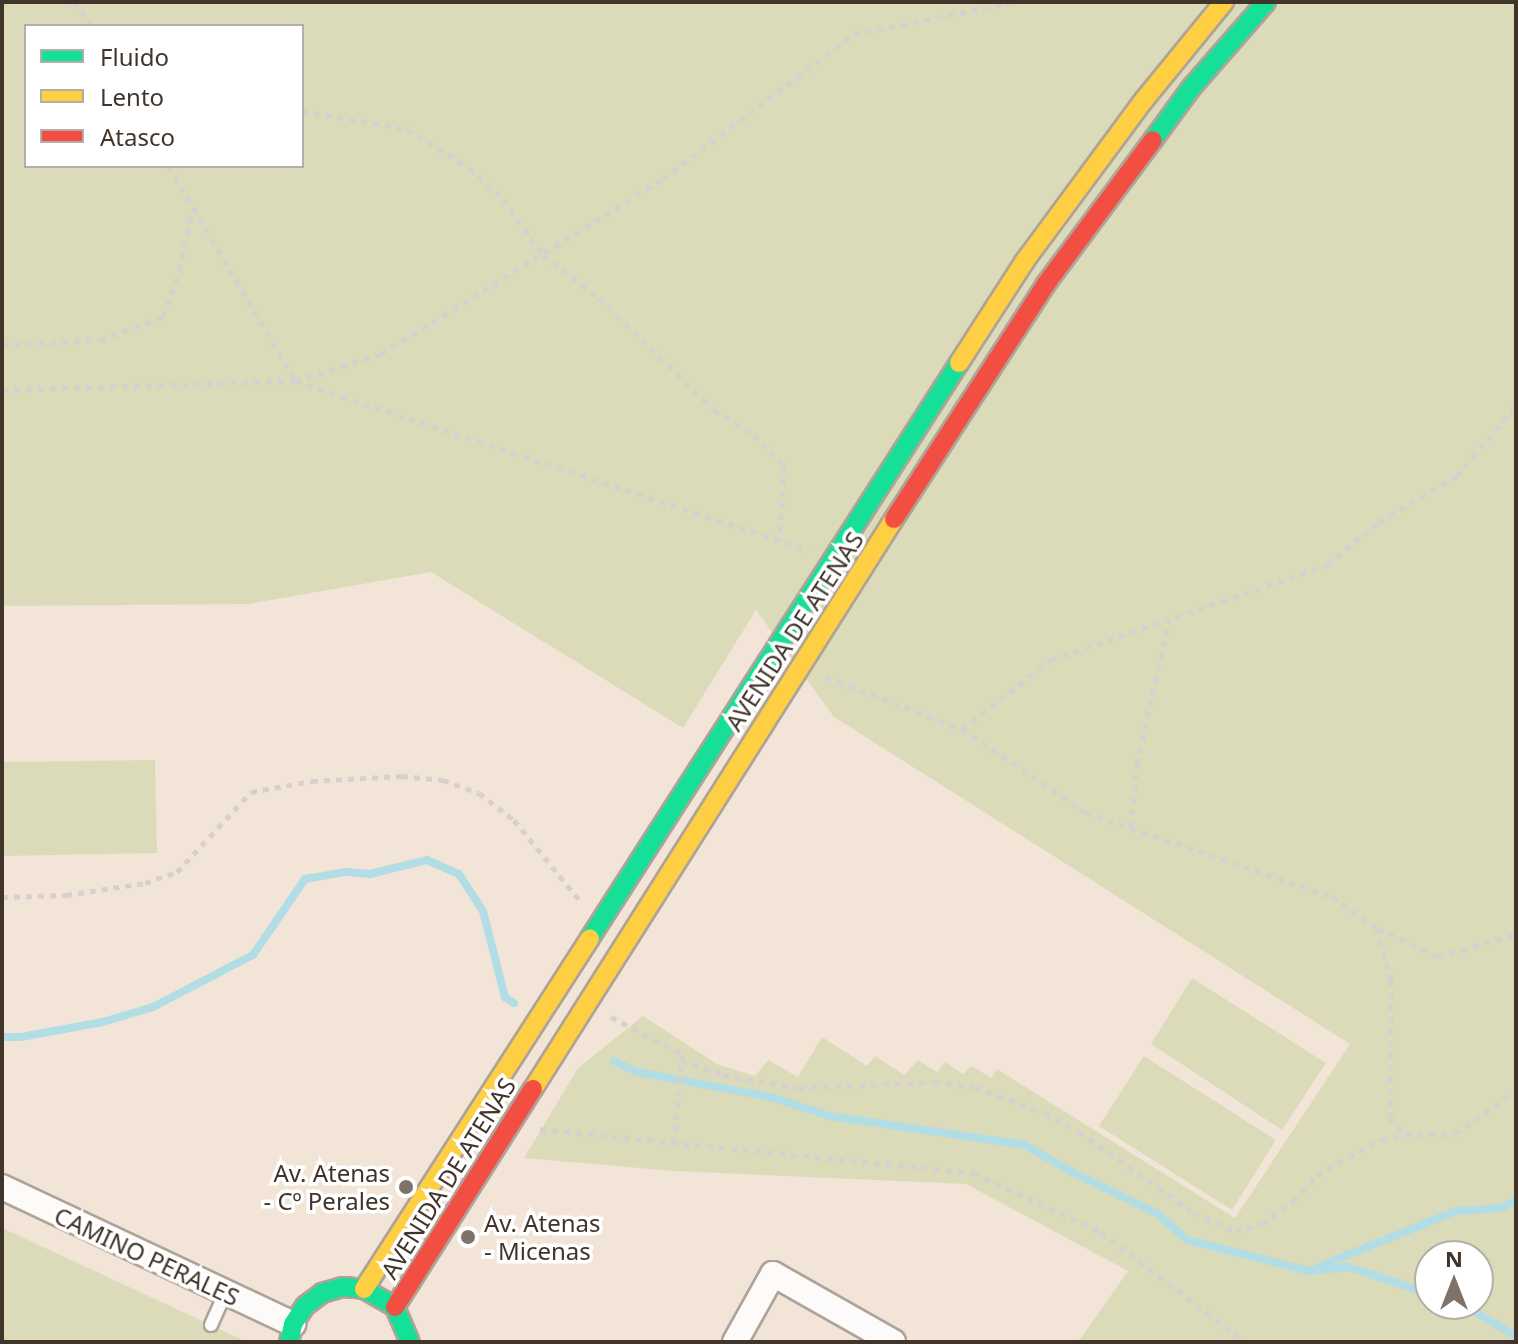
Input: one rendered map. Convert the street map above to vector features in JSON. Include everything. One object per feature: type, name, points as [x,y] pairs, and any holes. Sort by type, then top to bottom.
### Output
[{"type":"main road","name":"AVENIDA DE ATENAS","points":[[364,1289],[1024,262],[1144,100],[1224,2]]},
{"type":"main road","name":"AVENIDA DE ATENAS","points":[[395,1307],[799,667],[1046,284],[1191,88],[1266,2]]},
{"type":"main road","points":[[291,1333],[305,1306],[322,1293],[343,1287],[364,1289],[395,1307],[410,1342]]},
{"type":"street","name":"CAMINO PERALES","points":[[2,1187],[226,1292],[291,1333]]},
{"type":"street","points":[[735,1342],[773,1274],[893,1342]]},
{"type":"lane","points":[[211,1325],[226,1292]]},
{"type":"path","points":[[73,2],[91,24]]},
{"type":"path","points":[[2,390],[295,381],[381,354],[663,179],[854,34],[1015,2]]},
{"type":"path","points":[[304,111],[407,129],[469,168],[503,199],[543,255],[599,298],[714,410],[754,435],[784,466],[780,539]]},
{"type":"path","points":[[170,168],[295,381],[832,558]]},
{"type":"path","points":[[2,345],[100,340],[163,317],[180,270],[192,210]]},
{"type":"path","points":[[962,729],[1051,660],[1327,565],[1379,522],[1457,476],[1516,406]]},
{"type":"path","points":[[1131,827],[1137,764],[1169,619]]},
{"type":"path","points":[[799,667],[962,729],[1085,812],[1332,897],[1377,928],[1438,957],[1516,934]]},
{"type":"path","points":[[2,897],[66,895],[145,883],[177,872],[251,792],[270,786],[402,776],[443,780],[479,793],[514,820],[587,912]]},
{"type":"path","points":[[1377,928],[1391,980],[1390,1118],[1405,1135]]},
{"type":"path","points":[[600,1011],[682,1054],[674,1143]]},
{"type":"path","points":[[681,1060],[723,1075],[799,1088],[934,1082],[975,1087],[1045,1113],[1079,1132],[1194,1213],[1235,1231],[1262,1224],[1294,1201],[1317,1175],[1381,1139],[1455,1134],[1516,1091]]},
{"type":"path","points":[[527,1128],[973,1173],[1101,1232],[1245,1342]]},
{"type":"green space","points":[[2,2],[1516,2],[1516,1342],[1078,1342],[1128,1271],[966,1184],[674,1171],[524,1158],[578,1068],[643,1016],[717,1064],[755,1076],[768,1060],[798,1077],[822,1037],[867,1066],[875,1056],[904,1075],[918,1060],[937,1072],[945,1062],[963,1074],[972,1066],[991,1078],[997,1069],[1235,1218],[1350,1044],[834,717],[756,610],[683,728],[431,572],[249,604],[2,606]]},
{"type":"green space","points":[[155,760],[157,853],[2,856],[2,762]]},
{"type":"green space","points":[[1192,978],[1326,1063],[1282,1130],[1151,1044]]},
{"type":"green space","points":[[1144,1056],[1276,1140],[1232,1210],[1099,1126]]},
{"type":"green space","points":[[2,1228],[211,1325],[247,1342],[2,1342]]},
{"type":"waterway","points":[[2,1037],[21,1037],[103,1022],[153,1007],[253,955],[305,879],[346,872],[370,874],[427,860],[459,874],[483,911],[505,997],[514,1003]]},
{"type":"waterway","points":[[614,1061],[637,1072],[771,1097],[829,1116],[1025,1145],[1158,1214],[1187,1240],[1309,1271],[1349,1267],[1414,1289]]},
{"type":"waterway","points":[[1318,1267],[1456,1211],[1501,1208],[1516,1200]]},
{"type":"waterway","points":[[1488,1320],[1516,1336]]},
{"type":"traffic: fast","points":[[1153,140],[1191,88],[1266,2]]},
{"type":"traffic: fast","points":[[590,938],[959,363]]},
{"type":"traffic: fast","points":[[289,1342],[293,1324],[305,1306],[322,1293],[343,1287],[364,1289],[395,1307],[410,1342]]},
{"type":"traffic: slow","points":[[959,363],[1024,262],[1144,100],[1224,2]]},
{"type":"traffic: slow","points":[[533,1089],[894,519]]},
{"type":"traffic: slow","points":[[364,1289],[590,938]]},
{"type":"traffic: jam","points":[[894,519],[1046,284],[1153,140]]},
{"type":"traffic: jam","points":[[395,1307],[533,1089]]},
{"type":"place","name":"Av. Atenas - Cº Perales","points":[[406,1187]]},
{"type":"place","name":"Av. Atenas - Micenas","points":[[468,1237]]}]
